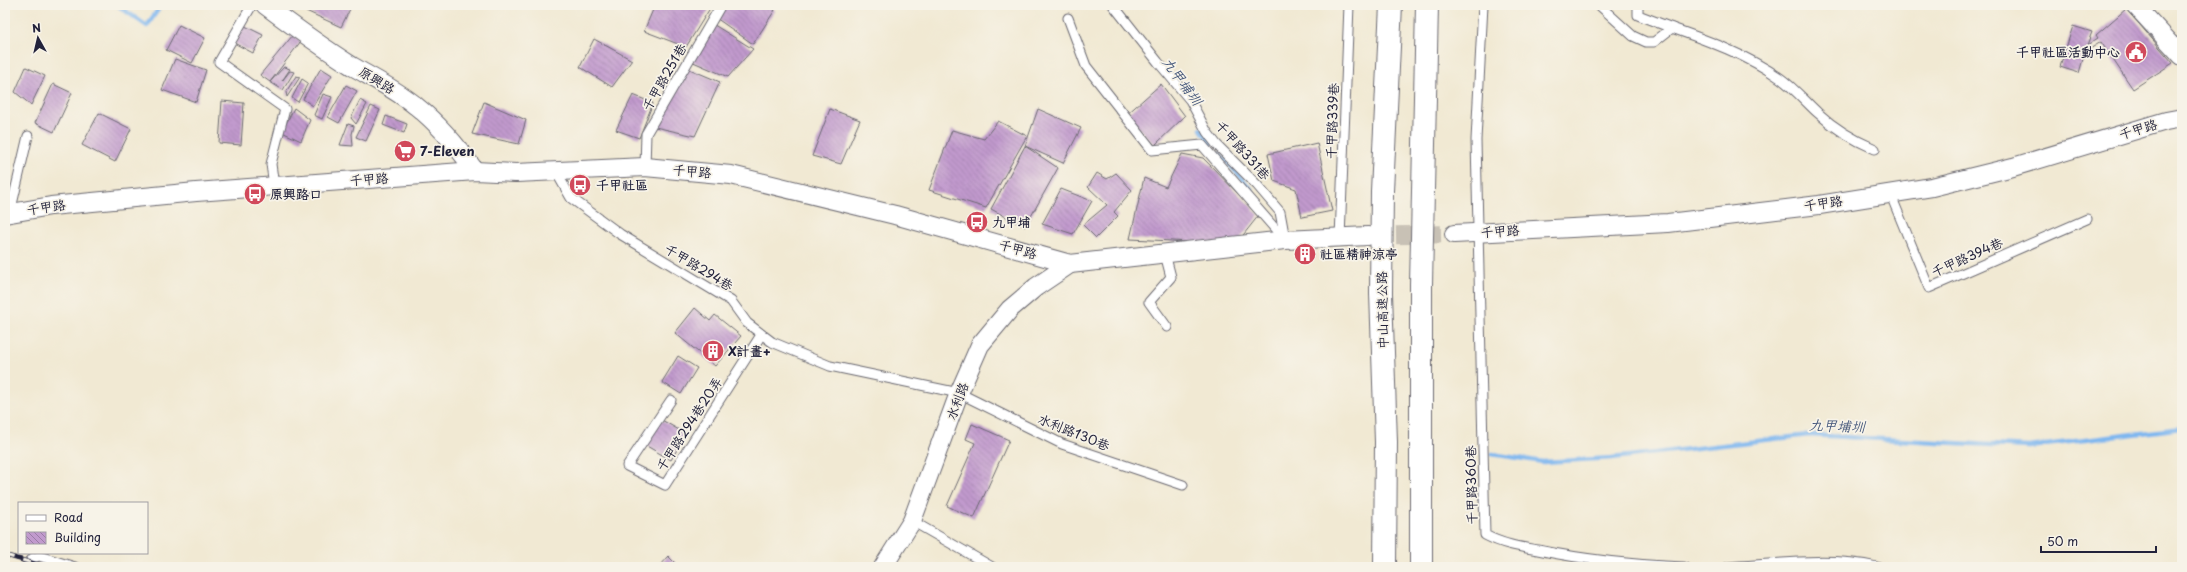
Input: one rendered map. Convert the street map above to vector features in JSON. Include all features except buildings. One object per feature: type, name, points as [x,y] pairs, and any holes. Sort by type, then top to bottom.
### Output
[{"type":"highway","name":"中山高速公路","points":[[1385,567],[1386,442],[1381,293],[1382,199],[1391,5]]},
{"type":"highway","points":[[1420,567],[1421,284],[1426,5]]},
{"type":"street","name":"原興路","points":[[265,5],[293,26],[352,65],[393,89],[416,106],[454,141],[476,171]]},
{"type":"street","points":[[2135,5],[2182,56]]},
{"type":"street","name":"千甲路","points":[[1454,234],[1668,223],[1819,205],[1932,186],[2013,167],[2166,121],[2182,118]]},
{"type":"street","name":"千甲路","points":[[7,214],[51,206],[274,186],[476,171],[516,173],[646,167],[731,175],[895,215],[1070,264],[1285,240],[1368,236]]},
{"type":"street","name":"水利路","points":[[883,567],[912,521],[959,393],[980,345],[1015,305],[1036,287],[1070,264]]},
{"type":"lane","points":[[252,5],[219,62],[285,109],[271,164],[274,186]]},
{"type":"lane","name":"千甲路251巷","points":[[646,167],[646,134],[721,5]]},
{"type":"lane","name":"千甲路331巷","points":[[1114,5],[1158,62],[1190,100],[1217,145],[1257,185],[1280,212],[1285,240]]},
{"type":"lane","name":"千甲路339巷","points":[[1340,238],[1349,5]]},
{"type":"lane","points":[[1480,233],[1476,140],[1483,5]]},
{"type":"lane","points":[[1599,5],[1632,36],[1646,42],[1654,42],[1672,28]]},
{"type":"lane","points":[[1638,5],[1638,15],[1704,38],[1754,62],[1781,78],[1834,127],[1854,140],[1875,149]]},
{"type":"lane","points":[[1068,18],[1086,66],[1152,150],[1202,145],[1285,240]]},
{"type":"lane","points":[[7,214],[28,136]]},
{"type":"lane","name":"千甲路294巷","points":[[555,170],[571,198],[620,234],[730,301],[747,323],[772,342],[830,366],[959,393]]},
{"type":"lane","name":"千甲路394巷","points":[[1890,193],[1929,288],[2087,219]]},
{"type":"lane","name":"千甲路360巷","points":[[1480,233],[1486,535],[1498,542],[1568,556],[1633,566],[1684,567]]},
{"type":"lane","points":[[1165,254],[1171,277],[1149,302],[1167,327]]},
{"type":"lane","name":"千甲路294巷20弄","points":[[671,400],[627,466],[665,485],[761,335]]},
{"type":"lane","name":"水利路130巷","points":[[959,393],[1062,444],[1183,485]]},
{"type":"lane","points":[[912,521],[992,567]]},
{"type":"lane","points":[[26,567],[33,558],[39,556],[75,567]]},
{"type":"lane","points":[[1728,567],[1819,562],[1857,562],[1865,566],[1877,567]]},
{"type":"waterway","points":[[117,5],[147,26],[161,5]]},
{"type":"waterway","name":"九甲埔圳","points":[[1201,129],[1211,144]]},
{"type":"waterway","name":"九甲埔圳","points":[[1220,154],[1251,189]]},
{"type":"waterway","name":"九甲埔圳","points":[[1492,454],[1543,462],[1612,458],[1809,435],[2029,447],[2182,428]]},
{"type":"tunnel","points":[[1369,236],[1454,234]]},
{"type":"railway","points":[[5,555],[46,567]]},
{"type":"place","name":"千甲社區活動中心","points":[[2136,52]]},
{"type":"place","name":"7-Eleven","points":[[405,151]]},
{"type":"place","name":"千甲社區","points":[[580,185]]},
{"type":"place","name":"原興路口","points":[[255,194]]},
{"type":"place","name":"九甲埔","points":[[977,222]]},
{"type":"place","name":"社區精神涼亭","points":[[1305,254]]},
{"type":"place","name":"X計畫+","points":[[713,351]]}]
